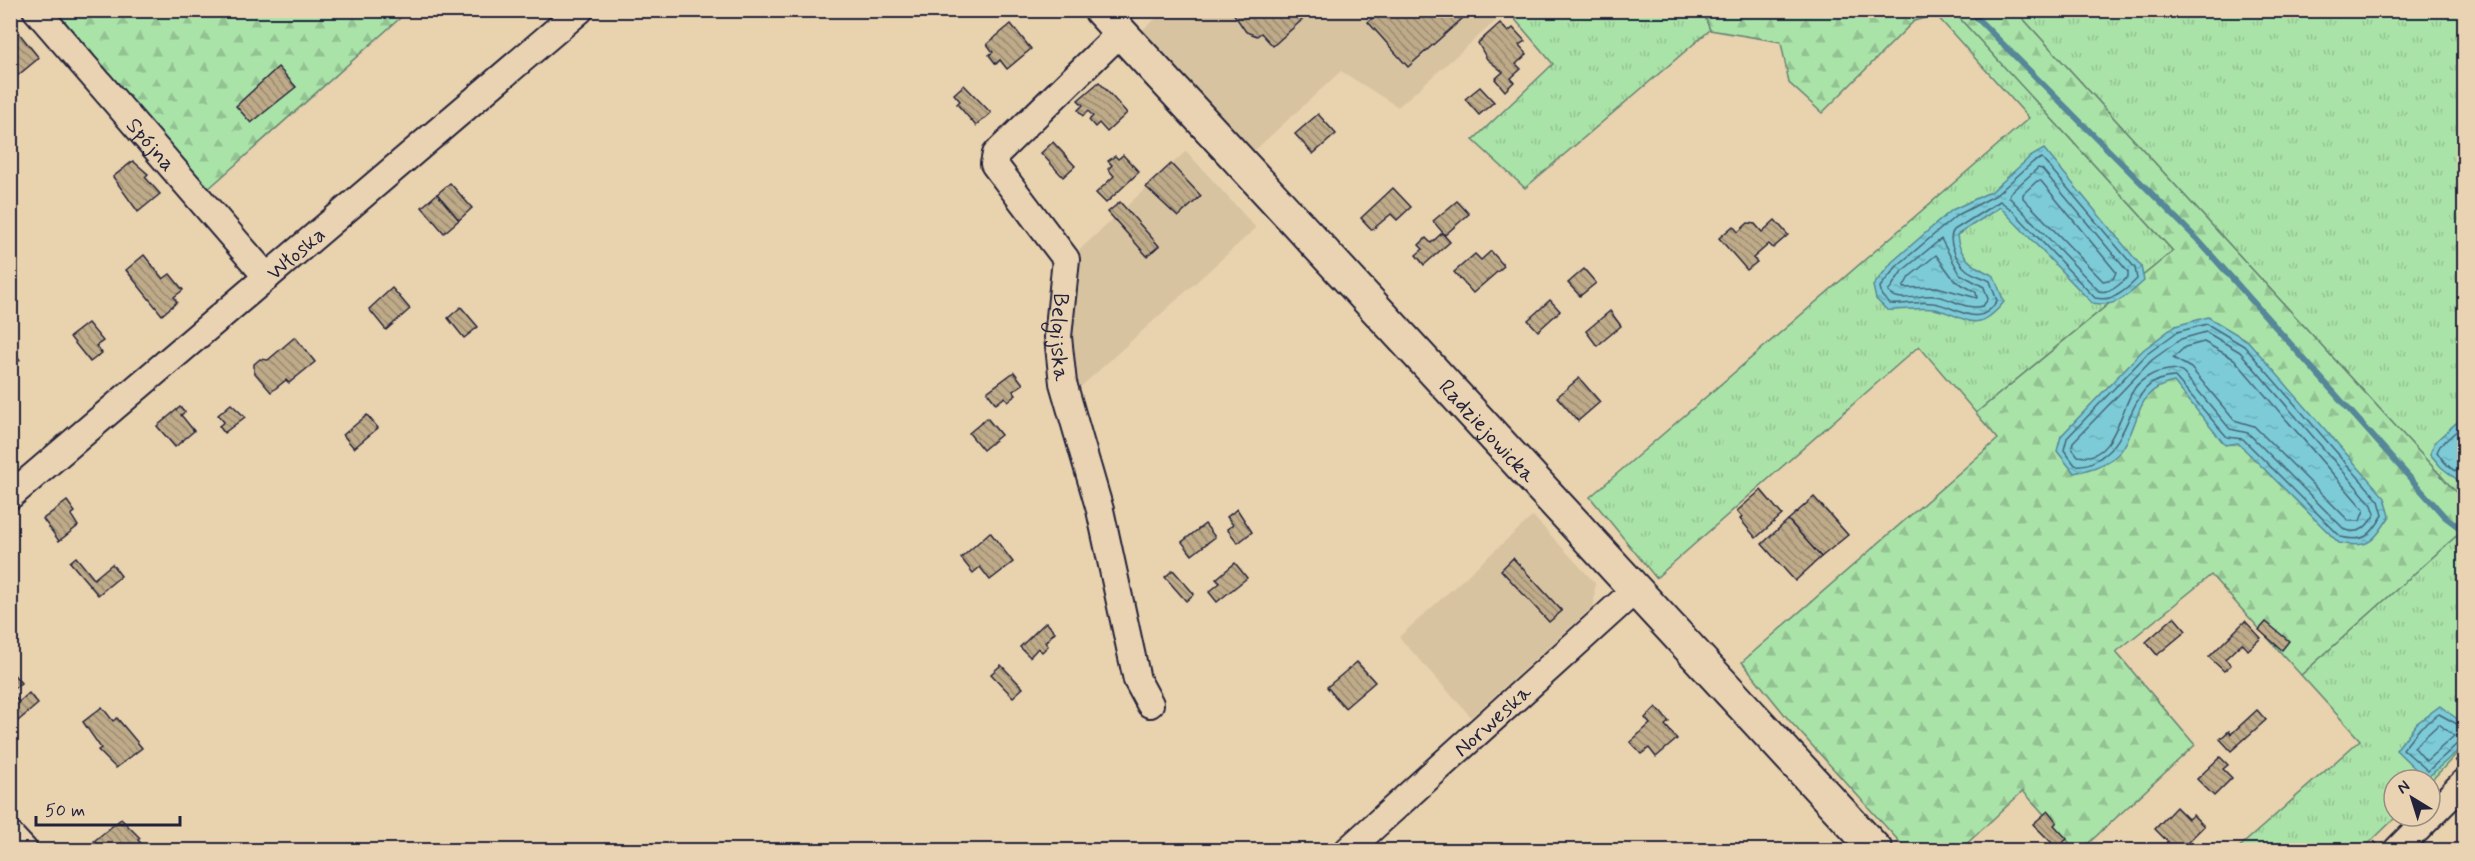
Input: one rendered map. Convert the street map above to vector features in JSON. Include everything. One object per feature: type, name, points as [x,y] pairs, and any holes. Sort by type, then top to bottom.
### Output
[{"type":"main road","name":"Radziejowicka","points":[[1110,22],[1876,850]]},
{"type":"street","name":"Spójna","points":[[36,10],[267,277]]},
{"type":"street","name":"Włoska","points":[[10,496],[580,10]]},
{"type":"street","name":"Belgijska","points":[[1110,22],[996,154],[994,164],[1066,259],[1058,337],[1063,383],[1100,510],[1137,680],[1150,705]]},
{"type":"street","name":"Norweska","points":[[1347,850],[1635,591]]},
{"type":"street","points":[[2397,850],[2464,782]]},
{"type":"street","points":[[10,835],[24,850]]},
{"type":"shaded area","points":[[1165,11],[1507,11],[1398,107],[1341,71],[1253,152],[1142,30]]},
{"type":"shaded area","points":[[1186,151],[1256,228],[1075,392],[1066,339],[1074,255]]},
{"type":"shaded area","points":[[1533,516],[1595,583],[1594,606],[1471,717],[1399,637]]},
{"type":"green space","points":[[1507,10],[1703,11],[1710,30],[1525,188],[1473,140],[1553,64]]},
{"type":"green space","points":[[56,11],[408,11],[207,190]]},
{"type":"green space","points":[[1703,11],[1950,11],[1914,21],[1822,113],[1789,83],[1781,42],[1710,30]]},
{"type":"green space","points":[[1953,11],[2173,251],[1976,413],[1919,346],[1656,578],[1590,497],[2029,118],[1936,15]]},
{"type":"green space","points":[[1953,11],[2016,11],[2464,501],[2464,529],[2301,675],[2211,575],[2116,652],[2195,745],[2081,850],[2076,850],[2023,791],[1960,850],[1907,850],[1789,720],[1742,662],[1998,439],[1976,413],[2173,251]]},
{"type":"green space","points":[[2016,11],[2464,11],[2464,501]]},
{"type":"green space","points":[[2464,529],[2464,746],[2442,769],[2382,768],[2382,828],[2385,828],[2362,850],[2236,850],[2360,740],[2301,675]]},
{"type":"water","points":[[2044,149],[2141,266],[2144,281],[2121,300],[2108,304],[2092,303],[2000,207],[1957,235],[1961,250],[1969,261],[1994,276],[2004,302],[1986,319],[1971,321],[1934,309],[1887,310],[1876,299],[1873,286],[1892,262],[1952,210],[1992,191],[2030,157]]},
{"type":"water","points":[[2208,317],[2248,341],[2385,498],[2390,516],[2370,541],[2358,545],[2339,543],[2238,443],[2225,445],[2174,382],[2161,386],[2144,401],[2127,442],[2115,457],[2105,464],[2074,473],[2057,451],[2061,436],[2143,350],[2175,326]]},
{"type":"water","points":[[2464,416],[2464,478],[2459,481],[2441,467],[2430,454],[2435,442]]},
{"type":"water","points":[[2440,706],[2464,724],[2464,745],[2438,768],[2415,768],[2396,750],[2417,723]]},
{"type":"building","points":[[1231,10],[1313,10],[1273,46],[1261,33],[1257,36],[1246,32]]},
{"type":"building","points":[[1382,10],[1472,10],[1408,67],[1368,22]]},
{"type":"building","points":[[1500,23],[1508,32],[1513,28],[1525,41],[1519,45],[1527,54],[1516,64],[1521,69],[1511,78],[1514,82],[1505,91],[1495,79],[1503,72],[1487,59],[1478,43]]},
{"type":"building","points":[[1011,24],[1031,49],[1007,69],[1000,60],[996,64],[989,55],[993,52],[987,44]]},
{"type":"building","points":[[18,32],[39,58],[17,76],[10,70],[10,39]]},
{"type":"building","points":[[278,67],[296,87],[251,123],[236,106]]},
{"type":"building","points":[[1099,82],[1127,113],[1107,132],[1099,123],[1095,127],[1089,120],[1093,116],[1088,111],[1083,116],[1078,110],[1083,105],[1078,100]]},
{"type":"building","points":[[964,85],[991,113],[976,126],[957,104],[960,101],[954,94]]},
{"type":"building","points":[[1480,87],[1494,102],[1479,115],[1465,99]]},
{"type":"building","points":[[1318,114],[1336,134],[1313,154],[1295,134]]},
{"type":"building","points":[[1053,142],[1075,166],[1063,177],[1041,153]]},
{"type":"building","points":[[1123,155],[1139,172],[1106,203],[1096,193],[1114,176],[1108,169],[1112,165],[1108,161],[1115,156],[1118,159]]},
{"type":"building","points":[[133,161],[148,174],[145,177],[160,194],[138,212],[113,177]]},
{"type":"building","points":[[1171,164],[1201,196],[1178,217],[1146,187]]},
{"type":"building","points":[[450,183],[472,208],[459,220],[437,194]]},
{"type":"building","points":[[1393,188],[1411,207],[1397,220],[1391,214],[1372,230],[1361,218]]},
{"type":"building","points":[[437,194],[459,220],[444,233],[422,207]]},
{"type":"building","points":[[1457,201],[1469,214],[1445,235],[1433,221]]},
{"type":"building","points":[[1120,202],[1159,246],[1147,256],[1108,212]]},
{"type":"building","points":[[1775,220],[1788,235],[1773,248],[1769,244],[1753,258],[1757,262],[1747,270],[1719,238],[1733,226],[1738,232],[1748,223],[1755,224],[1762,232]]},
{"type":"building","points":[[1442,233],[1450,242],[1424,265],[1416,255],[1423,249],[1419,245],[1426,238],[1431,243]]},
{"type":"building","points":[[1491,251],[1504,266],[1473,293],[1454,272],[1475,254],[1481,260]]},
{"type":"building","points":[[144,255],[163,279],[170,274],[183,290],[174,297],[177,302],[162,315],[126,270]]},
{"type":"building","points":[[1584,269],[1596,283],[1580,296],[1568,283]]},
{"type":"building","points":[[392,288],[410,309],[386,330],[369,309]]},
{"type":"building","points":[[1550,300],[1560,311],[1538,331],[1528,320]]},
{"type":"building","points":[[461,307],[478,327],[464,338],[448,318]]},
{"type":"building","points":[[1610,311],[1621,326],[1597,346],[1586,331]]},
{"type":"building","points":[[88,323],[103,341],[96,346],[102,353],[90,362],[70,337]]},
{"type":"building","points":[[295,337],[315,362],[289,383],[286,380],[271,392],[254,372],[254,364],[260,359],[268,360]]},
{"type":"building","points":[[10,348],[20,360],[10,368]]},
{"type":"building","points":[[1014,372],[1023,384],[1013,391],[1016,395],[1008,401],[1005,397],[996,404],[987,392]]},
{"type":"building","points":[[1579,378],[1600,402],[1578,421],[1557,397]]},
{"type":"building","points":[[231,404],[245,417],[224,433],[219,426],[224,422],[218,415]]},
{"type":"building","points":[[180,407],[185,412],[181,415],[194,431],[175,447],[157,426]]},
{"type":"building","points":[[367,415],[378,428],[354,448],[343,435]]},
{"type":"building","points":[[987,418],[1001,435],[983,450],[969,433]]},
{"type":"building","points":[[1761,490],[1782,515],[1756,538],[1740,519],[1742,517],[1737,511]]},
{"type":"building","points":[[1814,497],[1848,535],[1821,557],[1788,520]]},
{"type":"building","points":[[67,501],[75,512],[71,515],[78,526],[59,541],[43,519]]},
{"type":"building","points":[[1237,509],[1252,532],[1238,543],[1227,529],[1233,525],[1227,517]]},
{"type":"building","points":[[1788,520],[1821,557],[1795,581],[1762,544]]},
{"type":"building","points":[[1205,524],[1215,537],[1192,555],[1182,542]]},
{"type":"building","points":[[990,532],[1013,562],[990,580],[980,567],[973,573],[961,558]]},
{"type":"building","points":[[76,557],[94,579],[112,564],[121,576],[98,595],[70,562]]},
{"type":"building","points":[[1513,558],[1562,611],[1549,622],[1501,570]]},
{"type":"building","points":[[1235,563],[1247,578],[1217,602],[1209,592],[1220,583],[1216,579]]},
{"type":"building","points":[[1173,570],[1194,594],[1186,601],[1165,577]]},
{"type":"building","points":[[2174,617],[2186,631],[2157,655],[2146,642]]},
{"type":"building","points":[[2245,621],[2261,638],[2248,650],[2242,643],[2225,659],[2231,665],[2224,671],[2209,657]]},
{"type":"building","points":[[1046,622],[1055,632],[1045,642],[1048,646],[1042,652],[1038,648],[1030,657],[1020,647]]},
{"type":"building","points":[[2266,622],[2289,641],[2282,650],[2259,630]]},
{"type":"building","points":[[1357,662],[1375,682],[1345,708],[1327,687]]},
{"type":"building","points":[[1001,665],[1023,688],[1013,697],[991,674]]},
{"type":"building","points":[[10,670],[21,683],[10,692]]},
{"type":"building","points":[[10,692],[19,702],[29,693],[38,704],[12,726],[14,728],[10,731]]},
{"type":"building","points":[[102,707],[113,721],[117,718],[142,748],[116,768],[98,750],[101,748],[83,722]]},
{"type":"building","points":[[1656,707],[1669,722],[1665,725],[1677,739],[1656,757],[1649,748],[1641,754],[1630,742],[1650,724],[1645,718]]},
{"type":"building","points":[[2257,710],[2266,720],[2231,751],[2220,739],[2229,731],[2231,734]]},
{"type":"building","points":[[2220,757],[2228,765],[2223,769],[2232,778],[2214,796],[2197,779]]},
{"type":"building","points":[[2176,807],[2188,819],[2193,815],[2204,826],[2180,850],[2176,850],[2155,829]]},
{"type":"building","points":[[2048,811],[2057,822],[2054,825],[2067,839],[2057,848],[2033,824]]},
{"type":"building","points":[[121,819],[140,838],[138,840],[147,850],[102,850],[94,841]]},
{"type":"waterway","points":[[1969,10],[2197,239],[2444,516],[2464,531]]}]
